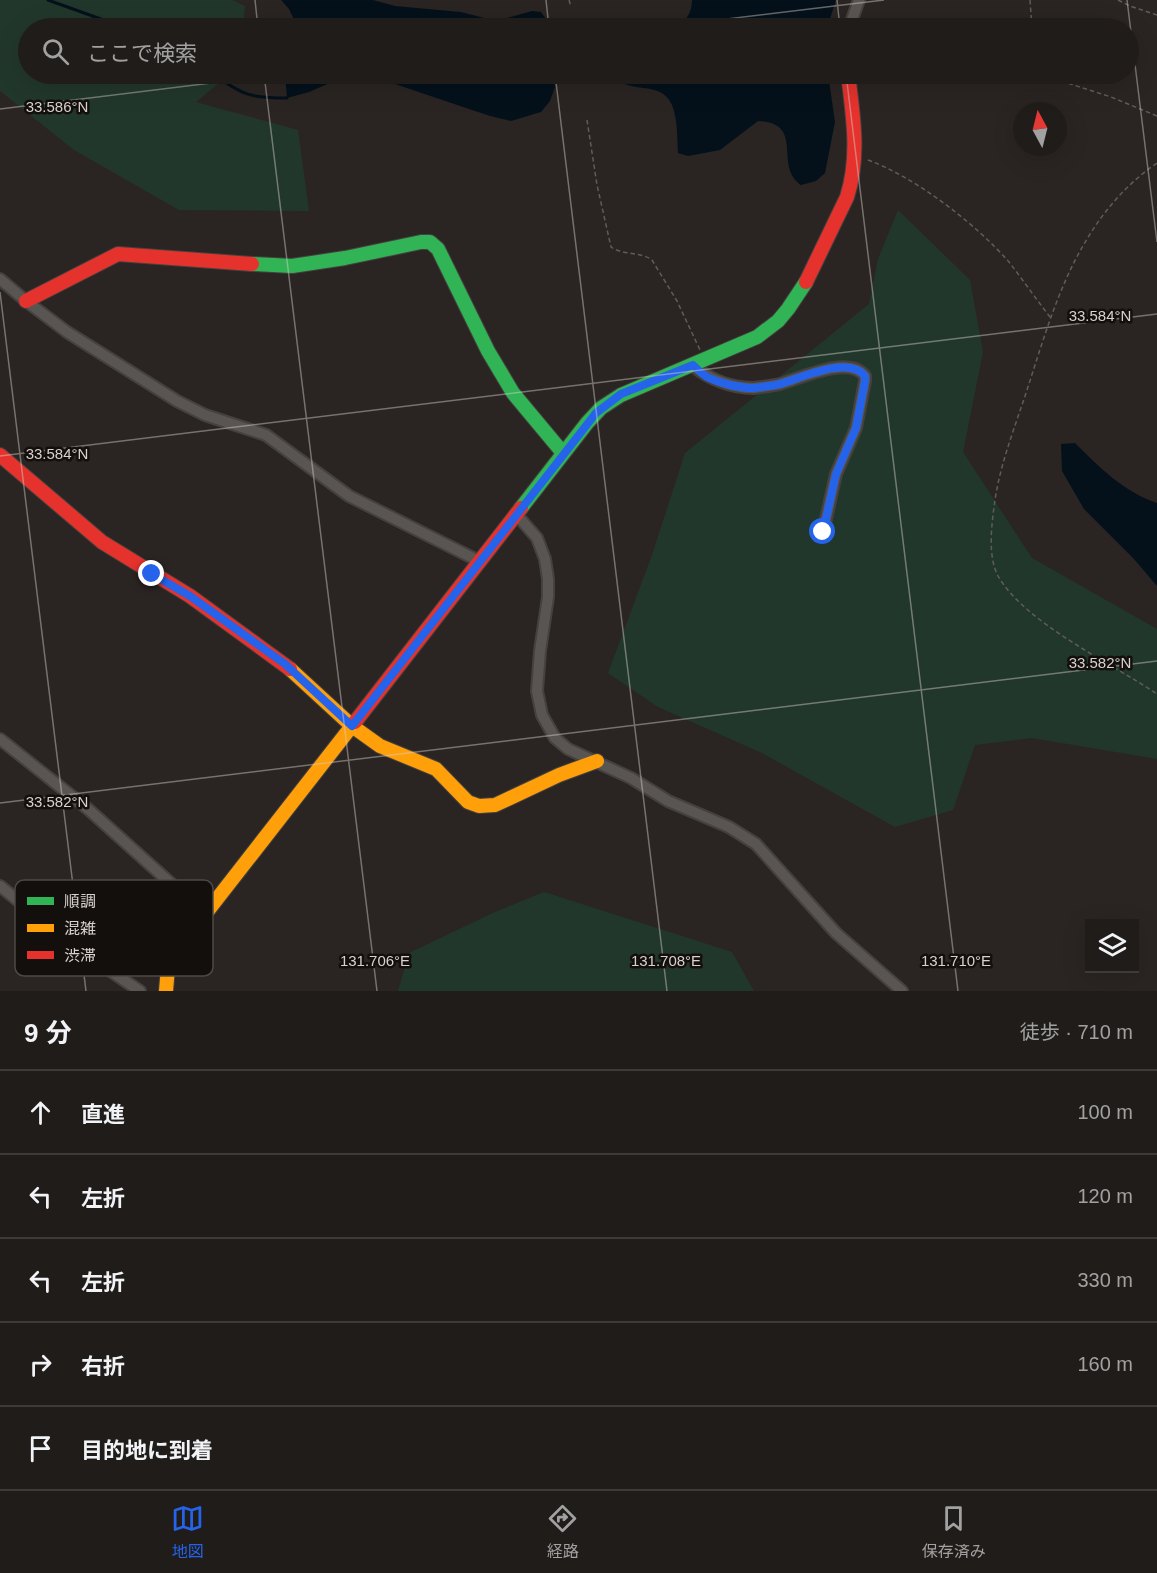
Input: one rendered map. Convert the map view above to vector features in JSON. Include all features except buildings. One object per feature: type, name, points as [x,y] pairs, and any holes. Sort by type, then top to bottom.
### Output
[{"type":"street","points":[[853,18],[859,0]]},
{"type":"street","points":[[213,904],[591,418],[614,398],[763,334],[791,307],[847,197],[854,173],[855,156],[849,84]]},
{"type":"street","points":[[26,302],[110,257],[122,254],[204,262],[292,266],[430,242],[438,249],[488,351],[513,393],[563,453]]},
{"type":"street","points":[[0,279],[26,302],[67,332],[177,402],[205,415],[263,434],[349,496],[479,561]]},
{"type":"street","points":[[699,363],[707,377],[752,388],[779,384],[837,368],[856,369],[865,376],[856,428],[836,474],[823,532]]},
{"type":"street","points":[[0,455],[110,549],[190,596],[285,664],[352,726],[380,746],[436,769],[463,798],[479,806],[490,806],[559,775],[597,761]]},
{"type":"street","points":[[516,514],[540,543],[544,553],[548,597],[537,683],[539,708],[551,733],[559,742],[573,751],[643,784],[668,801],[729,827],[756,844],[836,933],[902,991]]},
{"type":"street","points":[[0,739],[88,809],[167,880]]},
{"type":"street","points":[[0,886],[15,898]]},
{"type":"street","points":[[118,976],[140,991]]},
{"type":"street","points":[[166,991],[167,976]]},
{"type":"path","points":[[569,0],[571,7]]},
{"type":"path","points":[[1030,0],[1031,18]]},
{"type":"path","points":[[1118,0],[1157,15]]},
{"type":"path","points":[[1070,84],[1111,97],[1157,116]]},
{"type":"path","points":[[587,120],[597,185],[611,247],[618,252],[646,256],[652,260],[677,301],[699,363]]},
{"type":"path","points":[[855,156],[889,170],[923,189],[945,205],[986,239],[1008,262],[1051,318]]},
{"type":"path","points":[[1157,163],[1123,191],[1088,238],[1075,262],[1051,318],[1011,440],[995,497],[991,537],[997,573],[1010,593],[1042,621],[1157,694]]},
{"type":"green space","points":[[0,0],[232,0],[245,6],[244,18],[18,18],[18,84],[218,84],[196,102],[298,130],[309,211],[179,210],[74,150],[0,91]]},
{"type":"green space","points":[[898,210],[970,280],[983,352],[963,452],[1032,558],[1157,629],[1157,759],[1032,738],[975,745],[953,810],[895,827],[762,753],[658,707],[608,673],[652,555],[685,453],[869,304],[878,259]]},
{"type":"green space","points":[[544,892],[732,952],[754,991],[398,991],[409,953],[495,912]]},
{"type":"water","points":[[281,0],[373,0],[395,6],[461,12],[484,18],[293,18]]},
{"type":"water","points":[[692,0],[836,0],[830,18],[686,18],[691,10]]},
{"type":"water","points":[[532,11],[541,12],[545,18],[507,18]]},
{"type":"water","points":[[286,84],[328,84],[309,92],[287,98]]},
{"type":"water","points":[[395,84],[555,84],[550,101],[541,112],[511,121]]},
{"type":"water","points":[[625,84],[829,84],[835,122],[825,173],[816,181],[801,185],[793,177],[789,167],[785,137],[781,129],[758,121],[720,150],[688,156],[678,153],[675,117],[667,97],[652,89]]},
{"type":"water","points":[[1075,443],[1123,486],[1157,503],[1157,586],[1134,559],[1084,509],[1062,471],[1061,444]]},
{"type":"waterway","points":[[48,0],[98,18]]},
{"type":"waterway","points":[[228,84],[255,96],[287,98]]},
{"type":"traffic: fast","points":[[252,264],[292,266],[430,242],[438,249],[488,351],[513,393],[563,453]]},
{"type":"traffic: fast","points":[[521,508],[601,408],[621,395],[757,337],[778,321],[806,282]]},
{"type":"traffic: slow","points":[[290,669],[352,726],[380,746],[436,769],[468,802],[479,806],[495,805],[559,775],[597,761]]},
{"type":"traffic: slow","points":[[213,904],[355,722]]},
{"type":"traffic: slow","points":[[166,991],[167,976]]},
{"type":"traffic: jam","points":[[806,282],[847,197],[851,182],[854,136],[849,84]]},
{"type":"traffic: jam","points":[[26,301],[118,254],[252,264]]},
{"type":"traffic: jam","points":[[0,455],[102,542],[190,596],[290,669]]},
{"type":"traffic: jam","points":[[355,722],[521,508]]},
{"type":"route","points":[[152,574],[190,596],[285,664],[352,726],[596,413],[621,394],[693,365],[714,380],[752,388],[779,384],[826,369],[856,369],[865,376],[856,428],[836,474],[823,532]]}]
